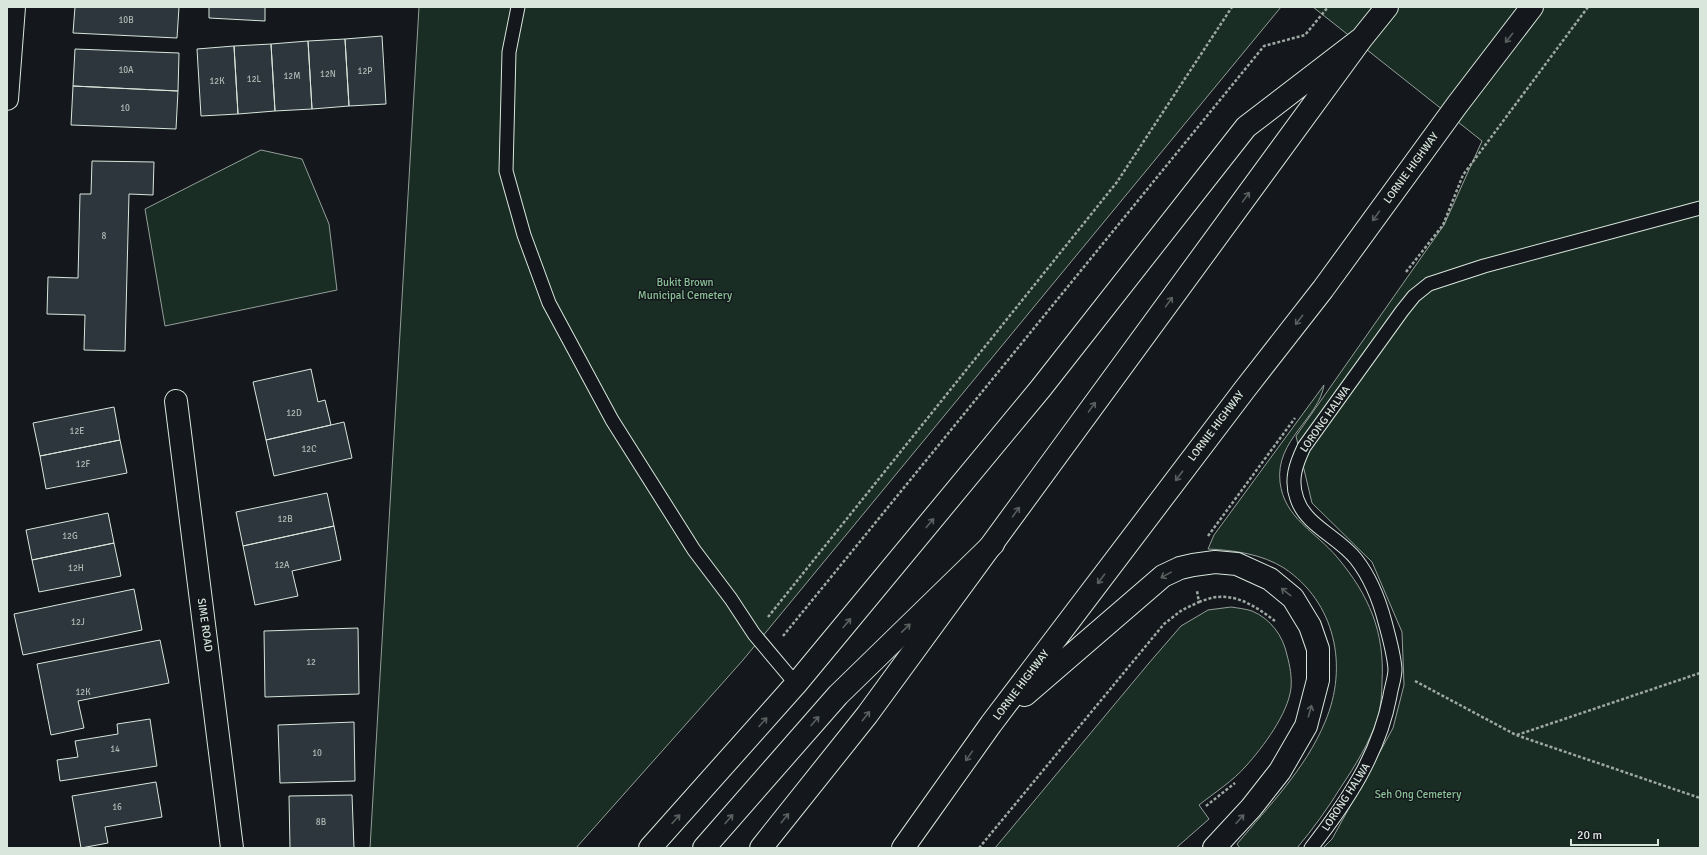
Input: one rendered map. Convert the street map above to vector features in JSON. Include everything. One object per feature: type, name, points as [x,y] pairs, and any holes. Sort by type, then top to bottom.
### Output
[{"type":"main road","points":[[7,99],[14,7]]},
{"type":"main road","name":"LORNIE HIGHWAY","points":[[903,848],[991,724],[1245,389],[1323,289],[1457,105],[1532,7]]},
{"type":"main road","points":[[761,848],[867,715],[1375,23]]},
{"type":"main road","points":[[650,848],[796,684],[1041,388],[1246,127],[1375,23]]},
{"type":"main road","name":"SIME ROAD","points":[[176,401],[232,848]]},
{"type":"main road","points":[[704,848],[838,695],[993,544]]},
{"type":"main road","points":[[991,724],[1163,576],[1180,568],[1215,562],[1237,564],[1270,579],[1294,598],[1310,626],[1318,648],[1318,680],[1306,726],[1280,771],[1251,808],[1214,848]]},
{"type":"lane","points":[[518,7],[509,52],[506,170],[524,235],[549,303],[612,420],[694,550],[754,634],[796,684]]},
{"type":"lane","name":"LORONG HALWA","points":[[1311,848],[1334,818],[1368,764],[1386,718],[1395,670],[1388,634],[1377,597],[1369,580],[1355,558],[1335,539],[1308,518],[1297,500],[1293,482],[1296,463],[1304,446],[1414,296],[1429,284],[1484,266],[1700,208]]},
{"type":"path","points":[[754,634],[1117,182],[1232,7]]},
{"type":"path","points":[[776,662],[782,637],[1264,46],[1305,35],[1328,7]]},
{"type":"path","points":[[1404,275],[1443,225],[1463,175],[1588,7]]},
{"type":"path","points":[[1199,602],[1193,565],[1195,546],[1207,538],[1300,413]]},
{"type":"path","points":[[979,848],[1164,624],[1182,610],[1199,602],[1218,596],[1236,599],[1257,607],[1278,623]]},
{"type":"path","points":[[1395,670],[1516,735],[1700,798]]},
{"type":"path","points":[[1516,735],[1700,673]]},
{"type":"path","points":[[1206,806],[1237,782]]},
{"type":"green space","name":"Bukit Brown Municipal Cemetery","points":[[419,7],[1281,7],[743,660],[576,848],[370,848]]},
{"type":"green space","name":"Seh Ong Cemetery","points":[[1313,7],[1700,7],[1700,848],[1323,848],[1332,839],[1393,728],[1404,685],[1402,632],[1372,562],[1312,503],[1296,436],[1444,225],[1482,141]]},
{"type":"green space","points":[[261,150],[302,159],[329,224],[337,290],[165,326],[145,209]]},
{"type":"green space","points":[[1324,385],[1314,408],[1290,442],[1284,454],[1280,467],[1280,482],[1283,495],[1294,515],[1337,557],[1358,586],[1373,615],[1378,630],[1381,647],[1382,686],[1380,708],[1371,736],[1357,762],[1326,811],[1297,848],[1240,848],[1237,844],[1286,786],[1308,755],[1317,739],[1332,701],[1336,679],[1336,658],[1333,637],[1326,617],[1315,599],[1301,582],[1284,568],[1266,559],[1227,550],[1208,549],[1214,535]]},
{"type":"green space","points":[[1231,607],[1245,609],[1259,614],[1275,629],[1283,641],[1285,648],[1289,663],[1291,688],[1289,698],[1280,719],[1260,749],[1235,777],[1199,805],[1209,819],[1176,848],[995,848],[1181,626],[1208,610]]},
{"type":"building","points":[[75,7],[179,7],[177,38],[73,33]]},
{"type":"building","points":[[209,7],[265,7],[265,21],[209,18]]},
{"type":"building","points":[[382,36],[386,104],[349,106],[345,39]]},
{"type":"building","points":[[345,39],[349,106],[312,109],[308,41]]},
{"type":"building","points":[[308,41],[312,109],[275,111],[271,44]]},
{"type":"building","points":[[271,44],[275,111],[238,114],[234,46]]},
{"type":"building","points":[[234,46],[238,114],[201,116],[197,49]]},
{"type":"building","points":[[75,49],[179,53],[178,91],[73,86]]},
{"type":"building","points":[[73,86],[178,91],[176,129],[71,125]]},
{"type":"building","points":[[92,161],[154,162],[153,195],[129,194],[125,351],[84,350],[85,315],[47,314],[48,277],[78,278],[80,194],[91,194]]},
{"type":"building","points":[[311,369],[318,402],[325,400],[331,425],[266,440],[253,382]]},
{"type":"building","points":[[114,407],[120,440],[40,456],[33,423]]},
{"type":"building","points":[[344,422],[352,458],[274,476],[266,440]]},
{"type":"building","points":[[120,440],[127,473],[46,489],[40,456]]},
{"type":"building","points":[[327,493],[334,526],[243,546],[236,512]]},
{"type":"building","points":[[108,513],[114,543],[32,560],[26,530]]},
{"type":"building","points":[[334,526],[341,560],[292,571],[298,596],[255,605],[243,546]]},
{"type":"building","points":[[114,543],[121,576],[39,592],[32,560]]},
{"type":"building","points":[[134,589],[142,630],[23,655],[14,614]]},
{"type":"building","points":[[358,628],[359,694],[265,697],[264,631]]},
{"type":"building","points":[[160,640],[169,683],[78,701],[84,728],[51,735],[37,664]]},
{"type":"building","points":[[150,719],[157,766],[60,781],[57,760],[78,757],[75,741],[118,734],[117,724]]},
{"type":"building","points":[[354,722],[355,781],[280,783],[278,725]]},
{"type":"building","points":[[156,782],[162,817],[105,827],[108,843],[81,848],[72,796]]},
{"type":"building","points":[[352,795],[354,848],[290,848],[289,796]]}]
